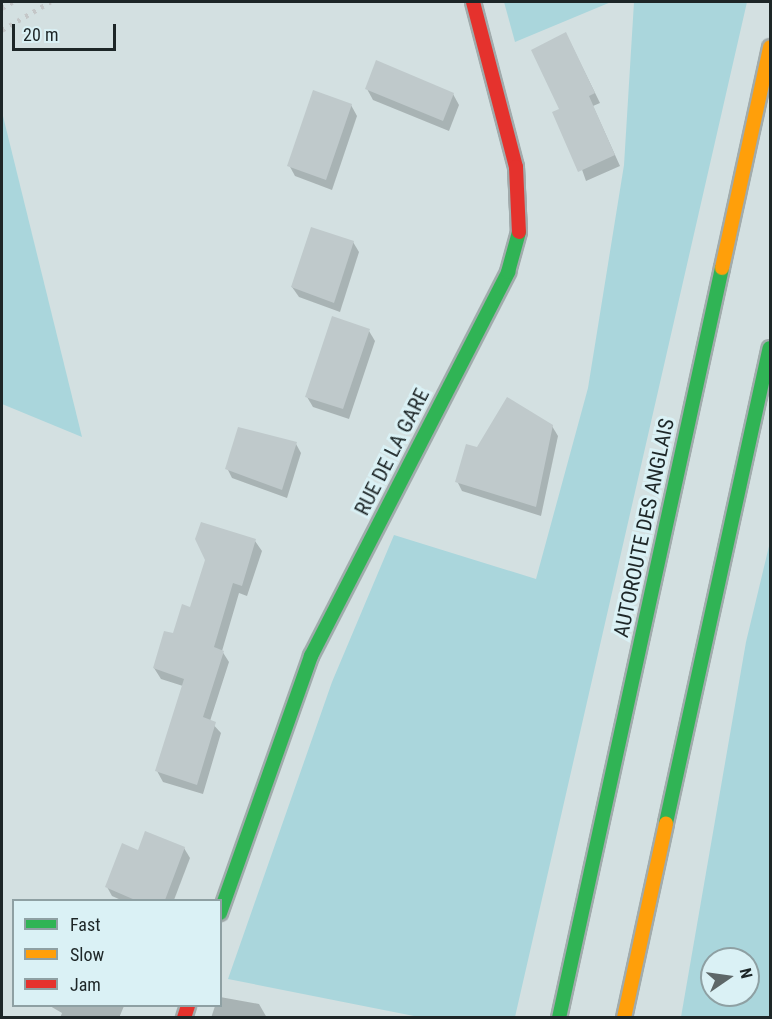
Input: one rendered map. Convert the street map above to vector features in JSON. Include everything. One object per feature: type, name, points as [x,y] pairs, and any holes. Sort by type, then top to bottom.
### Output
[{"type":"main road","name":"RUE DE LA GARE","points":[[222,907],[311,656],[508,272],[521,224],[516,167],[473,2]]},
{"type":"main road","name":"AUTOROUTE DES ANGLAIS","points":[[559,1017],[771,47]]},
{"type":"main road","points":[[624,1017],[771,348]]},
{"type":"shaded area","points":[[504,2],[611,2],[515,42]]},
{"type":"shaded area","points":[[634,2],[747,2],[515,1017],[419,1017],[228,979],[332,682],[394,535],[536,579],[588,388],[624,165]]},
{"type":"shaded area","points":[[2,112],[82,437],[2,404]]},
{"type":"shaded area","points":[[770,542],[770,1017],[681,1017],[746,642]]},
{"type":"building","points":[[566,32],[595,93],[589,96],[615,155],[578,172],[552,112],[559,109],[531,50]]},
{"type":"building","points":[[376,60],[454,93],[443,121],[365,89]]},
{"type":"building","points":[[313,90],[352,104],[326,180],[287,166]]},
{"type":"building","points":[[311,227],[354,241],[334,303],[291,287]]},
{"type":"building","points":[[332,316],[370,329],[343,409],[305,397]]},
{"type":"building","points":[[507,397],[553,425],[536,507],[455,482],[466,444],[477,447]]},
{"type":"building","points":[[238,427],[297,442],[282,490],[225,469]]},
{"type":"building","points":[[201,522],[256,539],[242,586],[233,583],[214,647],[224,651],[203,717],[216,722],[197,785],[155,771],[184,679],[153,668],[164,631],[173,633],[182,604],[190,607],[205,560],[195,539]]},
{"type":"building","points":[[145,831],[185,847],[165,899],[133,899],[105,887],[122,843],[138,850]]},
{"type":"railway","points":[[2,8],[12,2]]},
{"type":"railway","points":[[2,30],[50,2]]},
{"type":"traffic: fast","points":[[222,907],[311,656],[508,272],[519,232]]},
{"type":"traffic: fast","points":[[559,1018],[722,268]]},
{"type":"traffic: fast","points":[[666,823],[770,348]]},
{"type":"traffic: slow","points":[[722,268],[770,47]]},
{"type":"traffic: slow","points":[[624,1018],[666,823]]},
{"type":"traffic: jam","points":[[473,2],[516,167],[519,232]]},
{"type":"traffic: jam","points":[[184,1018],[188,1007]]}]
